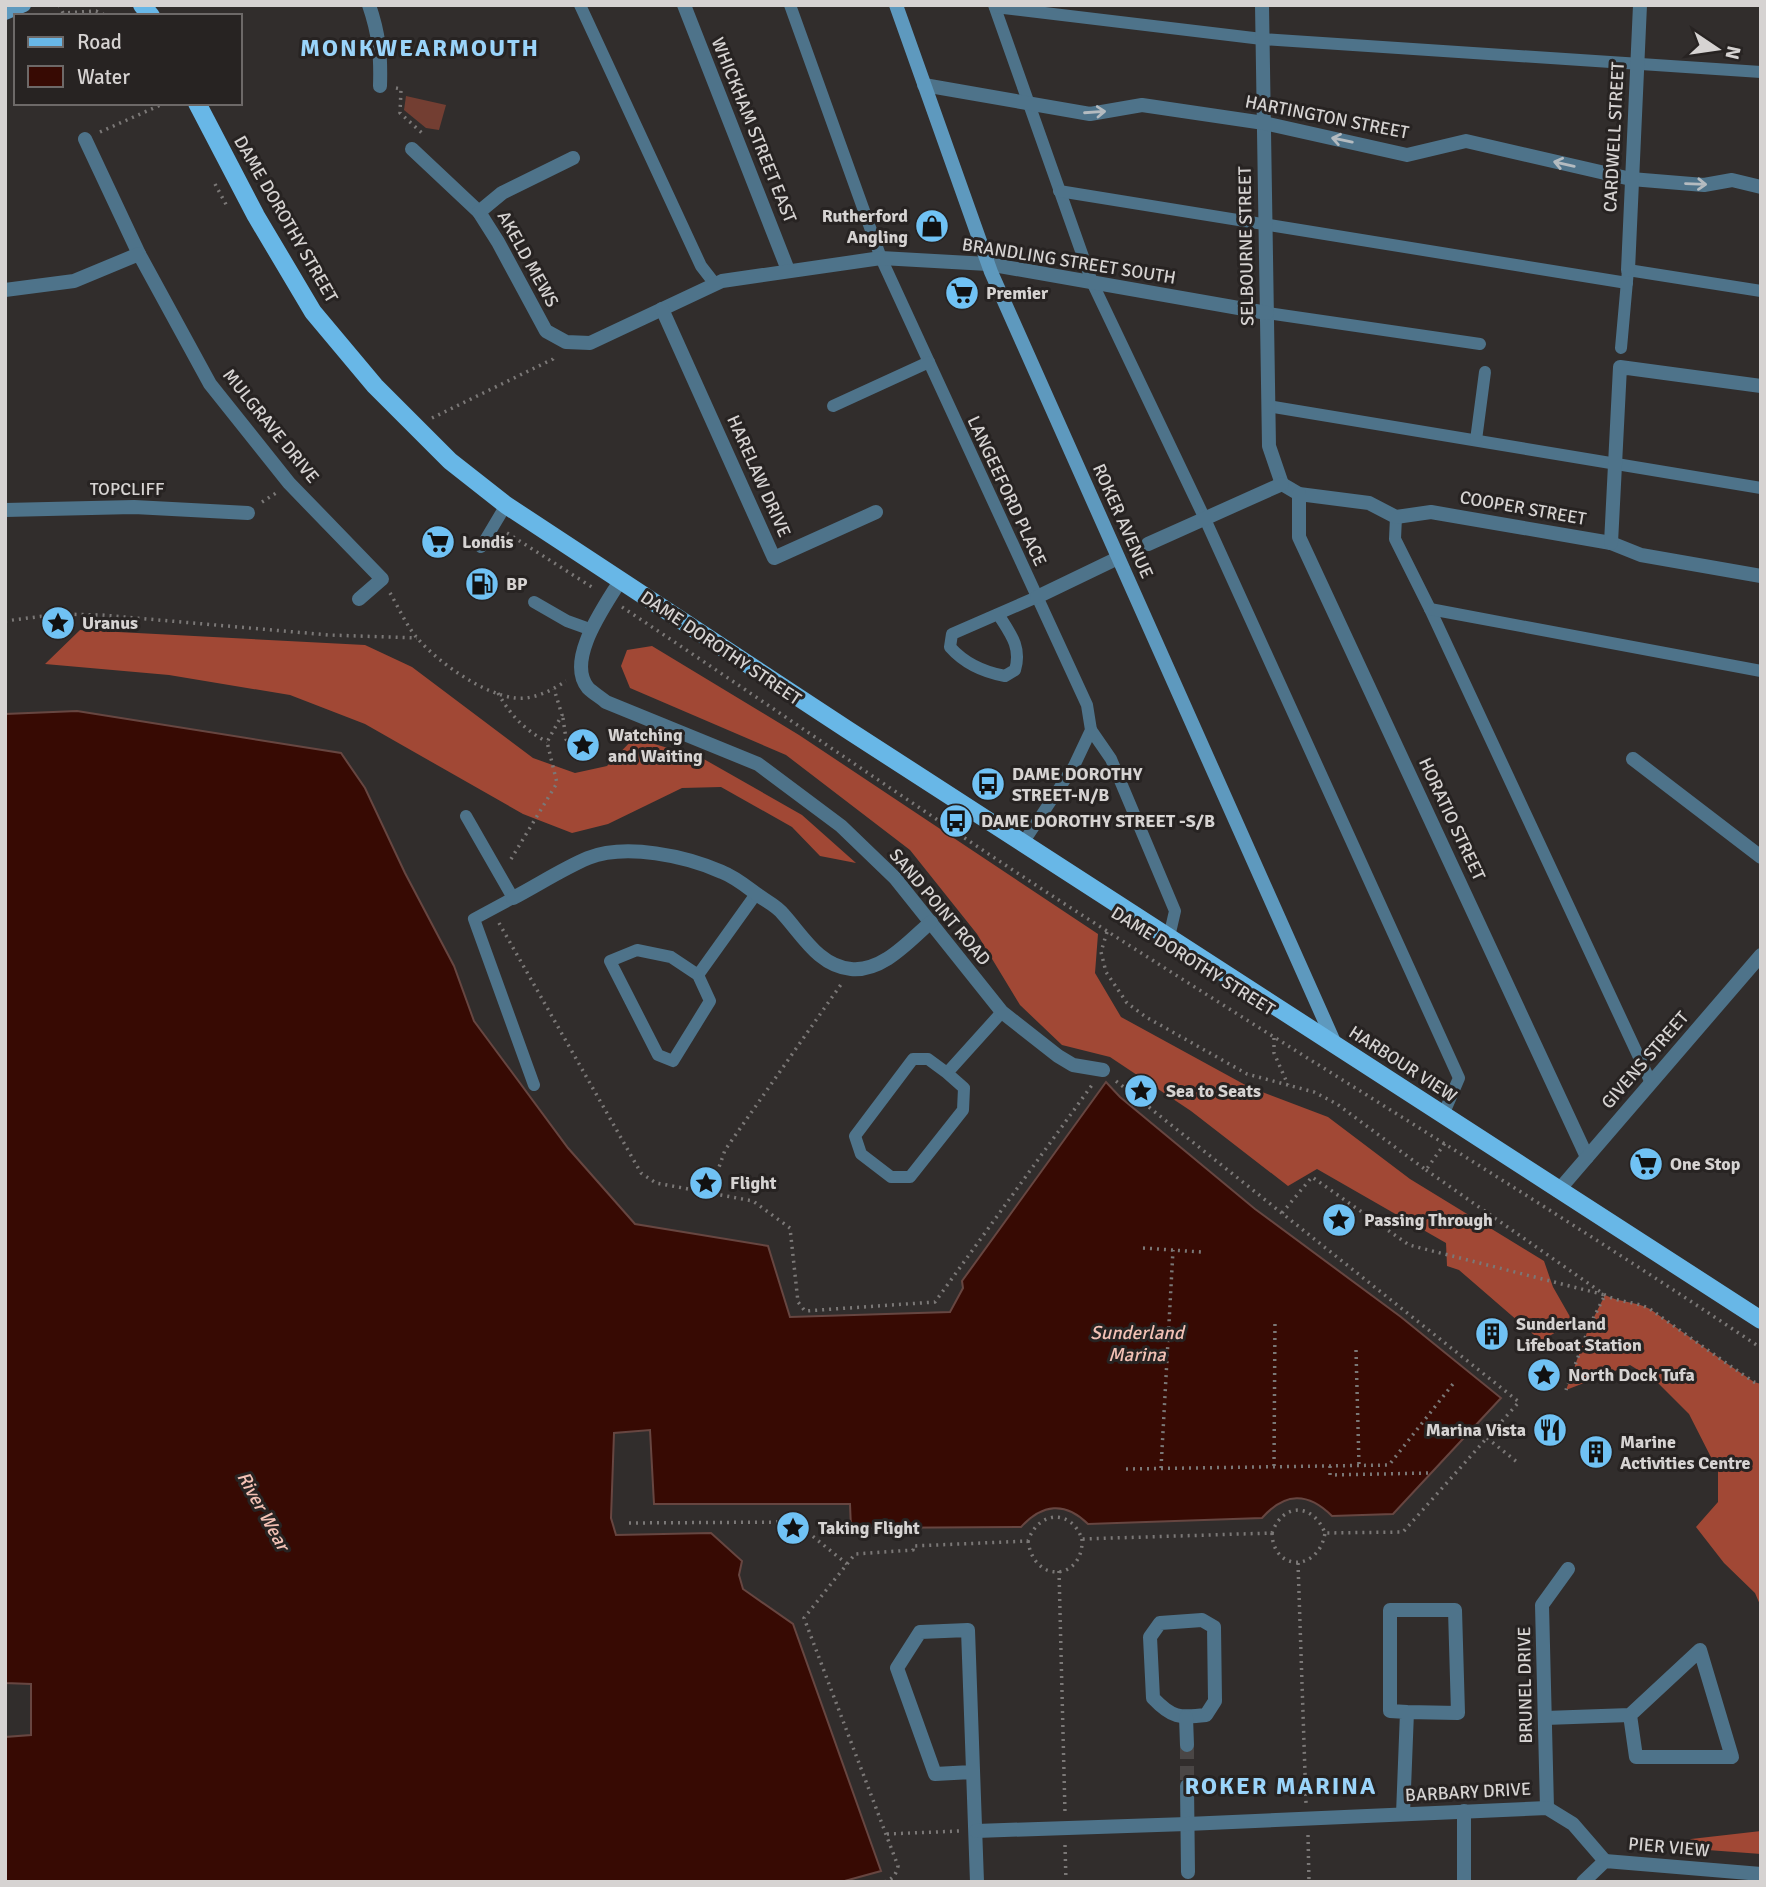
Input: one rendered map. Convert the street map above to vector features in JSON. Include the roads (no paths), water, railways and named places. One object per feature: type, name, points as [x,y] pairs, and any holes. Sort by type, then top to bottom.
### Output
[{"type":"main road","name":"DAME DOROTHY STREET","points":[[198,105],[256,216],[313,312],[375,386],[450,461],[506,505],[1023,843]]},
{"type":"main road","name":"HARBOUR VIEW","points":[[1023,843],[1761,1320]]},
{"type":"street","points":[[5,13],[24,5]]},
{"type":"street","points":[[369,5],[378,31],[380,86]]},
{"type":"street","name":"WHICKHAM STREET EAST","points":[[684,5],[788,270]]},
{"type":"street","name":"ROKER AVENUE","points":[[896,5],[988,264],[1335,1044]]},
{"type":"street","name":"SELBOURNE STREET","points":[[1262,5],[1269,446],[1282,484]]},
{"type":"street","name":"CARDWELL STREET","points":[[1627,276],[1640,5]]},
{"type":"street","name":"HARTINGTON STREET","points":[[925,85],[1090,114],[1142,105],[1264,123],[1407,155],[1466,141],[1630,179],[1704,185],[1732,180],[1761,187]]},
{"type":"street","name":"MULGRAVE DRIVE","points":[[85,139],[139,254],[211,384],[289,483],[382,579],[359,599]]},
{"type":"street","name":"AKELD MEWS","points":[[412,149],[479,212],[546,331],[566,342],[590,343],[662,309]]},
{"type":"street","points":[[479,212],[502,192],[573,158]]},
{"type":"street","points":[[5,290],[74,281],[139,254]]},
{"type":"street","name":"BRANDLING STREET SOUTH","points":[[662,309],[722,281],[881,258],[988,264],[1266,313]]},
{"type":"street","name":"HARELAW DRIVE","points":[[662,309],[774,558],[876,512]]},
{"type":"street","points":[[1611,543],[1620,367],[1761,386]]},
{"type":"street","points":[[1148,544],[1282,484],[1299,494],[1369,503],[1396,517]]},
{"type":"street","name":"HORATIO STREET","points":[[1299,494],[1299,537],[1587,1157]]},
{"type":"street","name":"TOPCLIFF","points":[[5,510],[134,507],[248,513]]},
{"type":"street","name":"COOPER STREET","points":[[1396,517],[1431,512],[1611,543],[1641,555],[1761,576]]},
{"type":"street","points":[[1037,597],[1118,558]]},
{"type":"street","points":[[592,630],[620,581]]},
{"type":"street","name":"SAND POINT ROAD","points":[[592,630],[583,651],[581,671],[587,687],[606,702],[758,764],[841,826],[895,878],[1002,1012],[1073,1065],[1103,1070]]},
{"type":"street","points":[[1633,759],[1761,858]]},
{"type":"street","points":[[513,898],[589,858],[612,852],[634,851],[690,860],[725,873],[781,911],[815,953],[834,965],[852,970],[872,967],[883,961],[930,922]]},
{"type":"street","name":"GIVENS STREET","points":[[1558,1191],[1761,955]]},
{"type":"street","name":"BRUNEL DRIVE","points":[[1547,1808],[1542,1605],[1568,1569]]},
{"type":"street","points":[[1390,1610],[1455,1610],[1458,1713],[1407,1712],[1390,1711],[1390,1610]]},
{"type":"street","points":[[1202,1620],[1214,1627],[1215,1701],[1206,1715],[1186,1717],[1168,1714],[1153,1698],[1150,1637],[1160,1623],[1202,1620]]},
{"type":"street","points":[[972,1773],[935,1774],[897,1668],[920,1632],[968,1630],[976,1882]]},
{"type":"street","points":[[1545,1718],[1630,1715],[1700,1650],[1732,1757],[1636,1757],[1630,1715]]},
{"type":"street","points":[[1403,1814],[1407,1712]]},
{"type":"street","points":[[1186,1717],[1186,1745]]},
{"type":"street","points":[[1187,1786],[1188,1872]]},
{"type":"street","name":"BARBARY DRIVE","points":[[976,1831],[1547,1808],[1573,1824],[1605,1861]]},
{"type":"street","points":[[1464,1811],[1464,1882]]},
{"type":"street","name":"PIER VIEW","points":[[1583,1882],[1605,1861],[1761,1874]]},
{"type":"lane","points":[[580,5],[701,266],[715,284]]},
{"type":"lane","name":"LANGEEFORD PLACE","points":[[790,5],[881,258],[1087,705],[1091,730]]},
{"type":"lane","points":[[1443,1115],[1459,1078],[1205,519],[1092,282],[995,6],[1262,39],[1761,72]]},
{"type":"lane","points":[[1059,191],[1627,276],[1761,291]]},
{"type":"lane","points":[[1621,348],[1627,276]]},
{"type":"lane","points":[[1266,313],[1480,344]]},
{"type":"lane","points":[[833,405],[929,362]]},
{"type":"lane","points":[[1476,440],[1485,372]]},
{"type":"lane","points":[[1268,406],[1761,488]]},
{"type":"lane","points":[[481,547],[506,505]]},
{"type":"lane","points":[[1396,517],[1395,539],[1651,1083]]},
{"type":"lane","points":[[999,614],[1016,644],[1019,658],[1015,670],[1005,676],[973,666],[959,657],[950,647],[952,634],[1037,597]]},
{"type":"lane","points":[[534,602],[567,621],[592,630]]},
{"type":"lane","points":[[1430,609],[1761,671]]},
{"type":"lane","points":[[1023,843],[1074,766],[1091,730]]},
{"type":"lane","points":[[1091,730],[1111,759],[1175,911],[1169,937]]},
{"type":"lane","points":[[466,816],[513,898],[474,919],[534,1084]]},
{"type":"lane","points":[[698,975],[756,894]]},
{"type":"lane","points":[[637,950],[671,957],[698,975],[710,1001],[673,1061],[658,1055],[610,961],[637,950]]},
{"type":"lane","points":[[947,1073],[1002,1012]]},
{"type":"lane","points":[[913,1059],[928,1059],[947,1073],[964,1088],[963,1110],[910,1177],[891,1177],[861,1154],[855,1136],[913,1059]]},
{"type":"water","points":[[77,711],[341,753],[365,788],[405,873],[454,966],[474,1021],[568,1148],[635,1224],[768,1246],[790,1317],[950,1312],[963,1288],[962,1281],[1106,1082],[1120,1097],[1255,1209],[1401,1317],[1501,1398],[1393,1514],[1332,1516],[1314,1503],[1297,1498],[1279,1503],[1262,1518],[1088,1524],[1071,1512],[1054,1508],[1037,1514],[1021,1527],[851,1528],[850,1504],[654,1504],[650,1430],[614,1433],[611,1518],[616,1535],[711,1533],[742,1561],[739,1575],[743,1589],[793,1624],[881,1871],[841,1882],[5,1882],[5,1737],[31,1735],[31,1684],[5,1683],[5,714]]},
{"type":"tunnel","points":[[1187,1745],[1187,1786]]},
{"type":"place","name":"Rutherford Angling","points":[[932,226]]},
{"type":"place","name":"Premier","points":[[962,293]]},
{"type":"place","name":"Londis","points":[[438,542]]},
{"type":"place","name":"BP","points":[[482,584]]},
{"type":"place","name":"Uranus","points":[[58,623]]},
{"type":"place","name":"Watching and Waiting","points":[[583,745]]},
{"type":"place","name":"DAME DOROTHY STREET-N/B","points":[[988,784]]},
{"type":"place","name":"DAME DOROTHY STREET -S/B","points":[[956,821]]},
{"type":"place","name":"Sea to Seats","points":[[1141,1091]]},
{"type":"place","name":"One Stop","points":[[1646,1164]]},
{"type":"place","name":"Flight","points":[[706,1183]]},
{"type":"place","name":"Passing Through","points":[[1339,1220]]},
{"type":"place","name":"Sunderland Lifeboat Station","points":[[1492,1334]]},
{"type":"place","name":"North Dock Tufa","points":[[1544,1375]]},
{"type":"place","name":"Marina Vista","points":[[1550,1430]]},
{"type":"place","name":"Marine Activities Centre","points":[[1596,1452]]},
{"type":"place","name":"Taking Flight","points":[[793,1528]]},
{"type":"district","name":"MONKWEARMOUTH","points":[[420,48]]},
{"type":"district","name":"ROKER MARINA","points":[[1281,1786]]},
{"type":"water label","name":"Sunderland Marina","points":[[1137,1344]]},
{"type":"water label","name":"River Wear","points":[[263,1511]]}]
